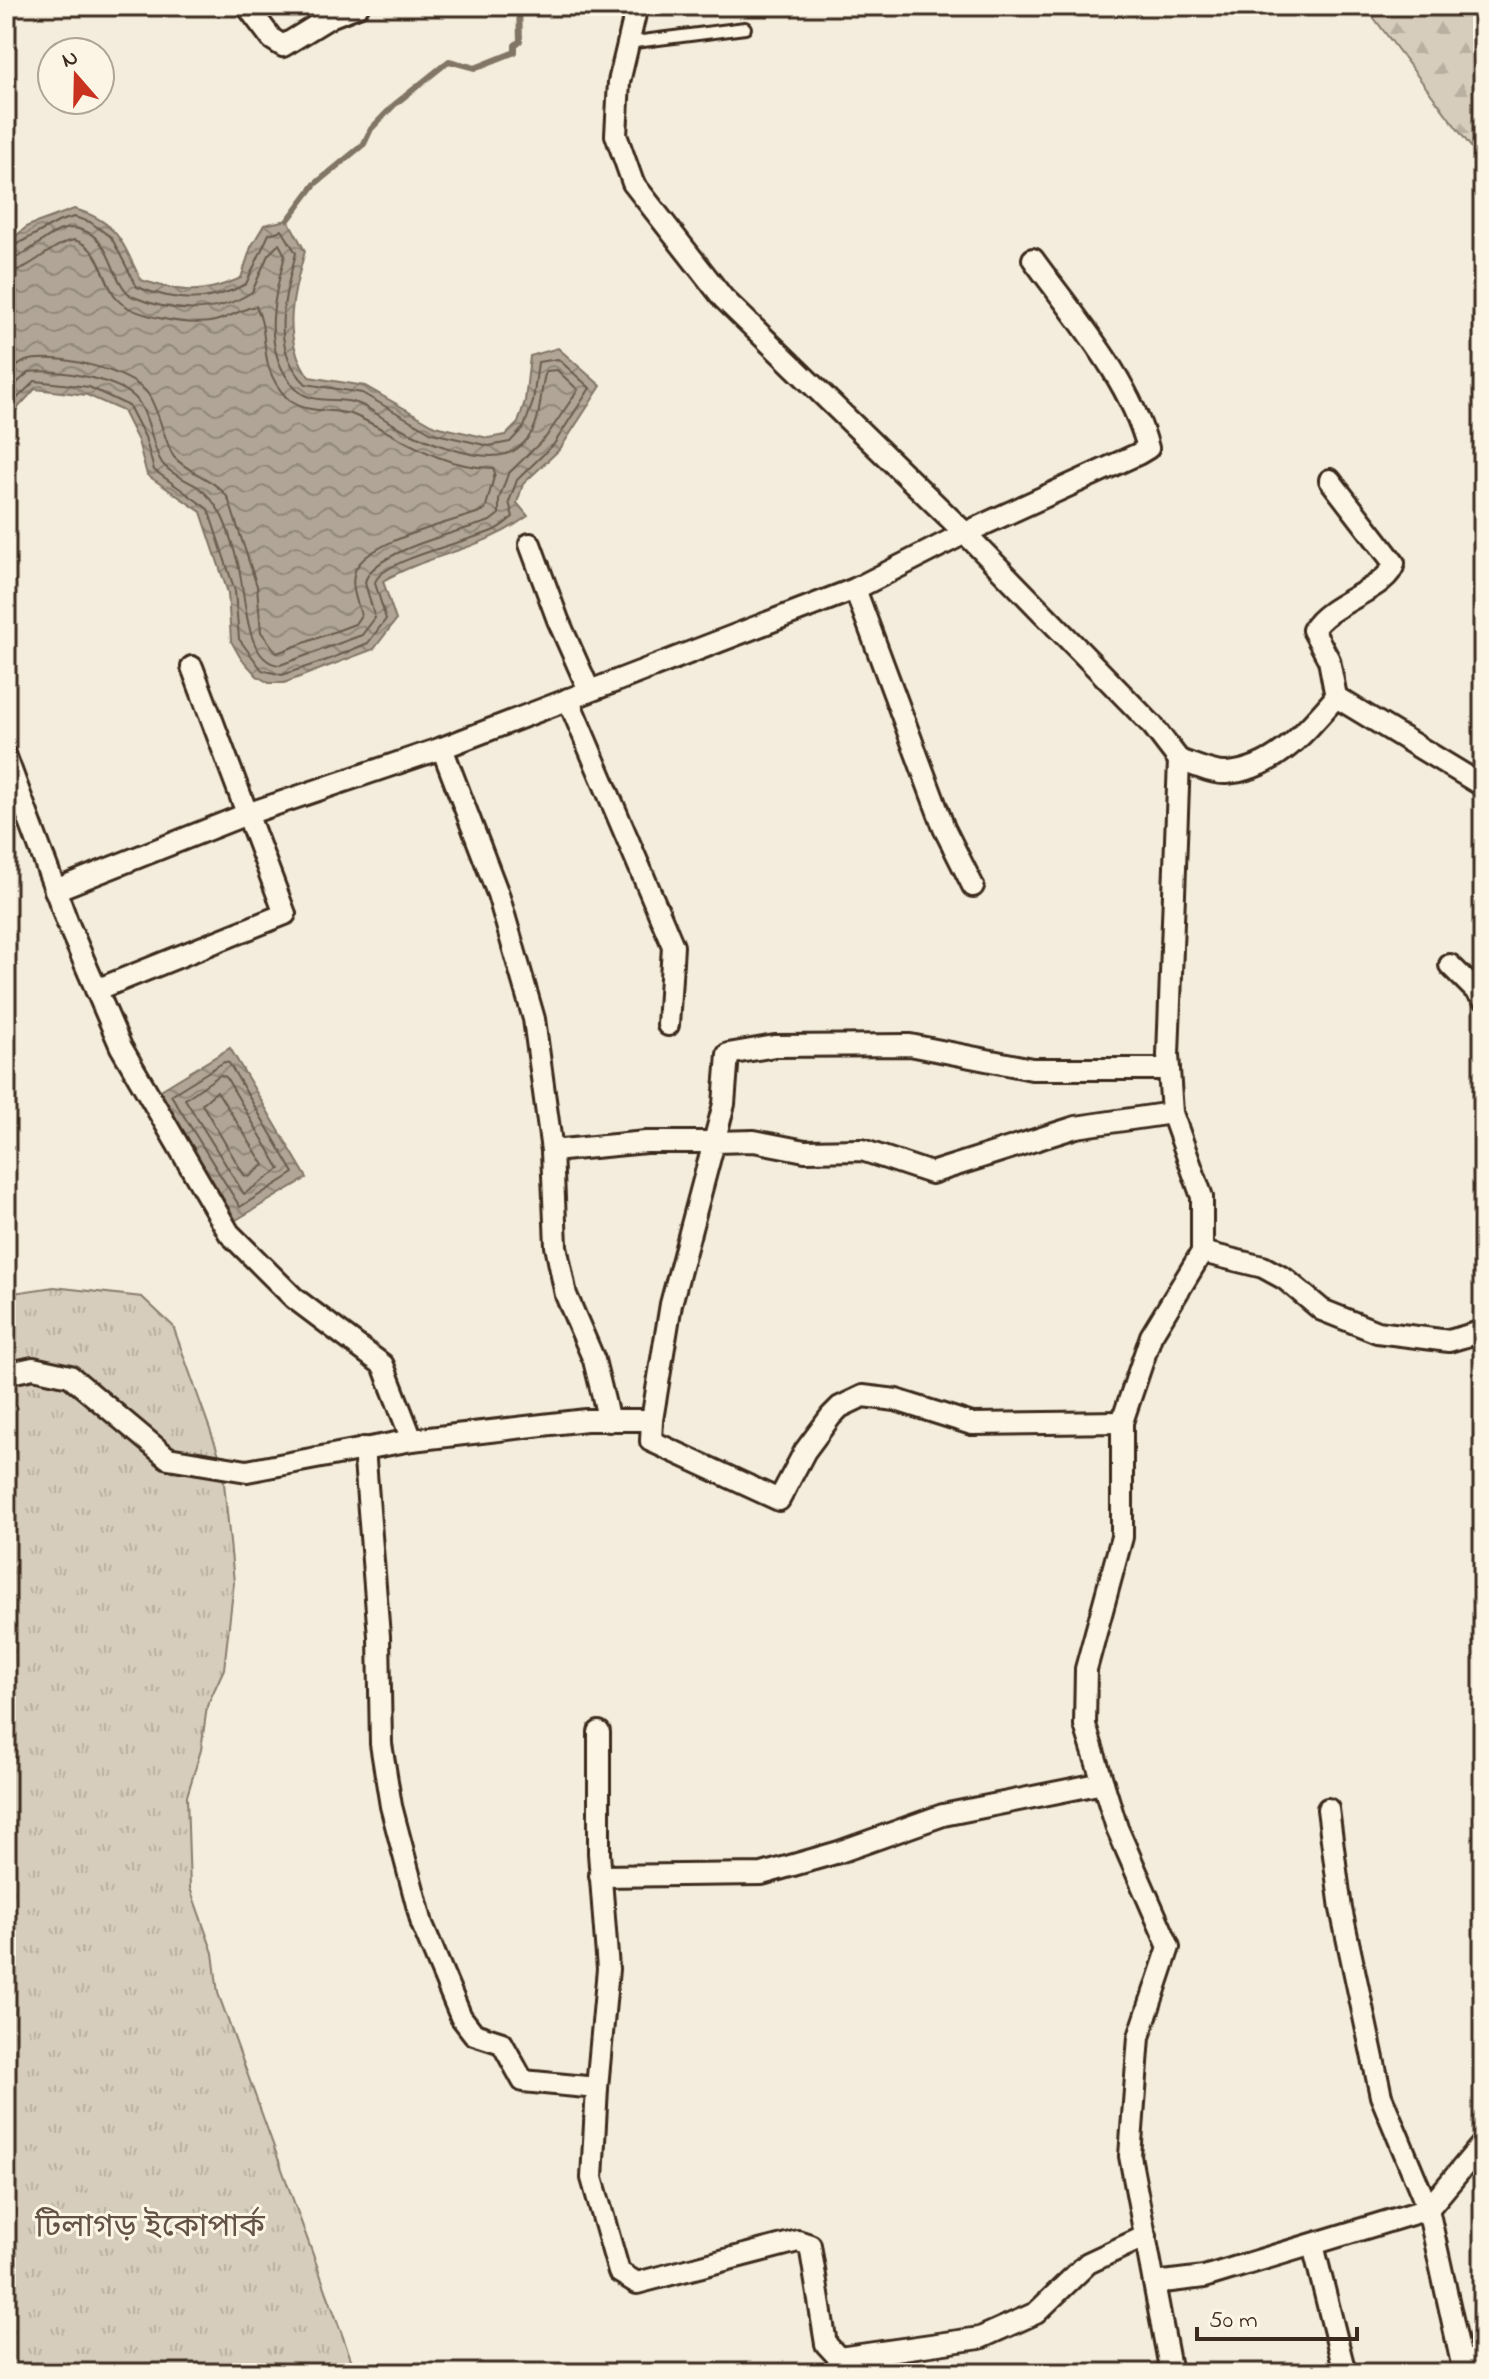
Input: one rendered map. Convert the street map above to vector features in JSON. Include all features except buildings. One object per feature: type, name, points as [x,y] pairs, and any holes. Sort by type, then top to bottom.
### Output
[{"type":"street","points":[[247,6],[272,39],[283,46],[332,16],[358,6]]},
{"type":"street","points":[[637,6],[619,82],[616,135],[633,183],[723,298],[965,533],[1153,726],[1179,760],[1224,773],[1257,766],[1293,746],[1336,697]]},
{"type":"street","points":[[55,890],[247,814],[442,748],[855,589],[965,533],[1148,448],[1120,386],[1033,259]]},
{"type":"street","points":[[1330,480],[1394,563],[1393,570],[1378,583],[1320,619],[1313,630],[1329,660],[1336,697],[1483,786]]},
{"type":"street","points":[[530,544],[558,620],[589,690]]},
{"type":"street","points":[[855,589],[944,828],[973,886]]},
{"type":"street","points":[[96,990],[285,914],[192,667]]},
{"type":"street","points":[[568,699],[673,946],[668,1025]]},
{"type":"street","points":[[442,748],[498,894],[534,1019],[552,1151],[556,1246],[566,1295],[594,1360],[609,1421]]},
{"type":"street","points":[[6,757],[55,890],[121,1047],[229,1233],[294,1298],[383,1365],[412,1440]]},
{"type":"street","points":[[1171,2373],[1130,2156],[1139,2037],[1169,1947],[1117,1828],[1085,1725],[1086,1669],[1122,1537],[1122,1422],[1151,1336],[1202,1252],[1202,1197],[1172,1113],[1169,1069],[1179,760]]},
{"type":"street","points":[[1450,965],[1483,998]]},
{"type":"street","points":[[1122,1422],[972,1424],[896,1400],[863,1396],[840,1407],[831,1416],[805,1451],[779,1500],[651,1441],[671,1304],[724,1104],[728,1054],[775,1046],[910,1045],[1032,1069],[1169,1069]]},
{"type":"street","points":[[552,1151],[646,1142],[754,1141],[805,1151],[862,1150],[931,1173],[1076,1127],[1172,1113]]},
{"type":"street","points":[[1202,1252],[1263,1267],[1285,1279],[1322,1310],[1377,1332],[1449,1341],[1483,1331]]},
{"type":"street","points":[[6,1374],[33,1368],[70,1376],[168,1458],[247,1471],[412,1440],[609,1421],[652,1420]]},
{"type":"street","points":[[364,1448],[379,1636],[381,1744],[391,1806],[422,1924],[461,2017],[474,2034],[502,2043],[523,2081],[597,2088]]},
{"type":"street","points":[[599,1732],[600,1876],[608,1969],[592,2178],[619,2272],[637,2283],[798,2241],[810,2245],[826,2344],[839,2358],[980,2338],[1036,2313],[1088,2263],[1146,2236]]},
{"type":"street","points":[[600,1876],[762,1874],[839,1852],[943,1815],[1103,1783]]},
{"type":"street","points":[[1328,1809],[1341,1909],[1381,2096],[1428,2209],[1463,2368],[1483,2356]]},
{"type":"street","points":[[1155,2283],[1204,2277],[1428,2209],[1483,2143]]},
{"type":"street","points":[[1313,2245],[1345,2373]]},
{"type":"lane","points":[[627,43],[745,28]]},
{"type":"green space","points":[[1365,6],[1483,6],[1483,163]]},
{"type":"green space","name":"টিলাগড় ইকোপার্ক","points":[[54,1287],[142,1297],[173,1326],[222,1463],[234,1582],[224,1669],[207,1706],[201,1750],[187,1796],[190,1888],[213,1953],[218,1993],[356,2373],[6,2373],[6,1294]]},
{"type":"water","points":[[74,209],[110,227],[123,244],[141,280],[180,290],[203,290],[241,278],[251,247],[264,225],[288,220],[305,251],[293,300],[292,331],[294,346],[309,377],[365,386],[435,426],[488,438],[506,435],[518,423],[525,401],[530,356],[558,348],[601,386],[560,449],[523,484],[517,503],[528,516],[491,537],[383,581],[396,620],[374,649],[284,683],[269,683],[257,676],[231,641],[228,593],[201,512],[147,475],[138,441],[123,411],[87,395],[35,389],[6,421],[6,244],[28,226]]},
{"type":"water","points":[[230,1048],[307,1178],[236,1220],[159,1091]]},
{"type":"waterway","points":[[288,220],[315,184],[364,144],[371,129],[394,105],[449,61],[475,68],[515,52],[515,45],[520,41],[519,6]]}]
